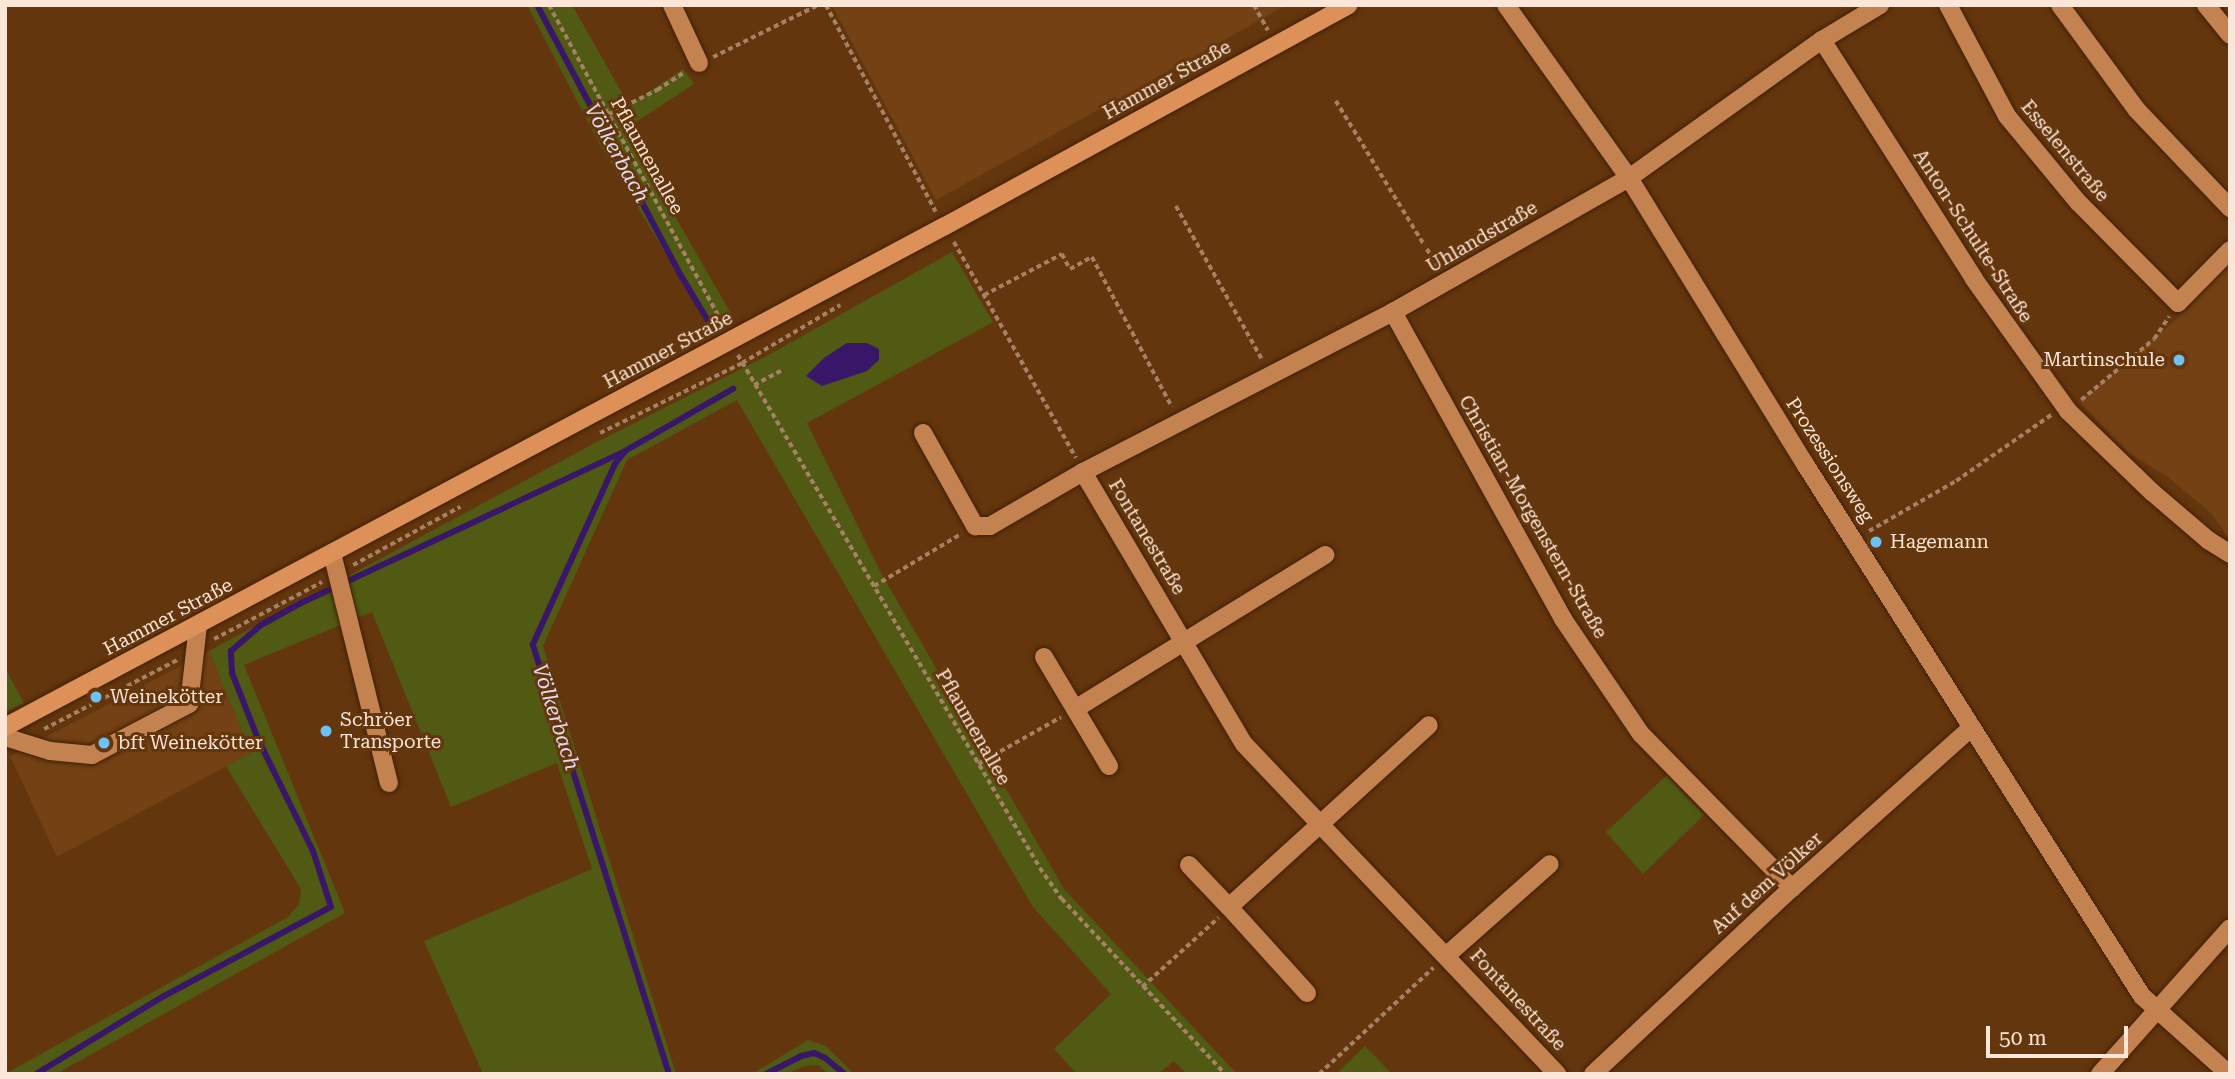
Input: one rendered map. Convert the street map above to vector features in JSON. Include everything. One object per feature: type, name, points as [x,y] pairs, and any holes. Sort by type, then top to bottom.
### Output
[{"type":"main road","name":"Hammer Straße","points":[[5,727],[945,226],[1348,5]]},
{"type":"street","points":[[672,5],[699,63]]},
{"type":"street","name":"Prozessionsweg","points":[[1506,5],[1629,178],[2142,996],[2157,1013],[2229,1074]]},
{"type":"street","name":"Uhlandstraße","points":[[1083,472],[1393,312],[1629,178],[1822,40],[1880,5]]},
{"type":"street","name":"Esselenstraße","points":[[1948,5],[2007,116],[2078,202],[2178,303]]},
{"type":"street","points":[[2060,5],[2136,109],[2230,208]]},
{"type":"street","points":[[2206,5],[2230,35]]},
{"type":"street","name":"Anton-Schulte-Straße","points":[[1822,40],[1974,279],[2066,408],[2152,492],[2208,540],[2230,554]]},
{"type":"street","points":[[2178,303],[2230,250]]},
{"type":"street","name":"Christian-Morgenstern-Straße","points":[[1393,312],[1563,619],[1641,734],[1792,888]]},
{"type":"street","points":[[923,433],[975,526]]},
{"type":"street","name":"Fontanestraße","points":[[975,526],[990,526],[1083,472],[1185,640],[1244,744],[1557,1074]]},
{"type":"street","points":[[332,553],[389,783]]},
{"type":"street","points":[[1075,709],[1325,555]]},
{"type":"street","points":[[12,740],[50,751],[92,755],[188,704],[198,625]]},
{"type":"street","points":[[1044,657],[1109,766]]},
{"type":"street","points":[[1229,907],[1429,725]]},
{"type":"street","name":"Auf dem Völker","points":[[1593,1074],[1792,888],[1972,727]]},
{"type":"street","name":"Fontanestraße","points":[[1447,955],[1550,864]]},
{"type":"street","points":[[1189,865],[1307,993]]},
{"type":"street","points":[[2100,1074],[2230,928]]},
{"type":"path","name":"Pflaumenallee","points":[[548,5],[722,321]]},
{"type":"path","points":[[609,115],[657,90],[699,63],[818,5]]},
{"type":"path","points":[[826,5],[945,226],[1083,472]]},
{"type":"path","points":[[1254,5],[1276,45]]},
{"type":"path","points":[[1336,101],[1424,246]]},
{"type":"path","points":[[1176,206],[1271,375]]},
{"type":"path","points":[[984,295],[1062,254],[1070,269],[1092,257],[1180,422]]},
{"type":"path","points":[[1855,539],[1956,481],[2066,408],[2154,339],[2178,303]]},
{"type":"path","name":"Pflaumenallee","points":[[591,438],[741,363],[978,764],[1062,899],[1224,1074]]},
{"type":"path","points":[[754,385],[782,370]]},
{"type":"path","points":[[12,740],[340,581],[464,505]]},
{"type":"path","points":[[874,586],[975,526]]},
{"type":"path","points":[[978,764],[1075,709]]},
{"type":"path","points":[[1142,987],[1229,907]]},
{"type":"path","points":[[1319,1074],[1447,955]]},
{"type":"shaded area","points":[[832,5],[1287,5],[936,200]]},
{"type":"shaded area","name":"Martinschule","points":[[2230,263],[2230,540],[2212,514],[2168,477],[2127,452],[2079,401],[2177,319]]},
{"type":"shaded area","points":[[847,343],[867,343],[879,349],[879,360],[867,371],[822,386],[806,376],[824,358]]},
{"type":"shaded area","points":[[209,651],[251,753],[57,857],[10,756]]},
{"type":"green space","points":[[527,5],[572,5],[629,105],[683,69],[694,84],[625,129],[734,319],[687,344],[684,335],[707,322],[599,143]]},
{"type":"green space","points":[[952,252],[993,322],[807,423],[881,573],[1064,889],[1237,1074],[1187,1074],[1174,1061],[1158,1074],[1077,1074],[1054,1049],[1111,994],[1033,907],[737,400],[627,460],[543,646],[676,1074],[483,1074],[424,941],[592,869],[557,763],[451,807],[372,612],[244,665],[345,913],[56,1074],[5,1074],[288,917],[299,904],[301,889],[226,766],[251,753],[209,651],[593,444],[765,357]]},
{"type":"green space","points":[[5,668],[24,703],[5,712]]},
{"type":"green space","points":[[1667,775],[1704,815],[1643,874],[1606,832]]},
{"type":"green space","points":[[808,1040],[826,1046],[854,1074],[828,1074],[819,1065],[805,1066],[785,1074],[752,1074]]},
{"type":"green space","points":[[1365,1046],[1392,1074],[1336,1074]]},
{"type":"waterway","name":"Völkerbach","points":[[537,5],[680,274],[710,324],[697,331]]},
{"type":"waterway","name":"Völkerbach","points":[[669,1074],[533,644],[615,464],[625,451],[733,389]]},
{"type":"waterway","points":[[36,1074],[164,996],[331,907],[313,851],[258,739],[232,673],[231,651],[261,625],[301,603],[625,451]]},
{"type":"waterway","name":"Völkerbach","points":[[766,1074],[801,1056],[814,1053],[845,1074]]},
{"type":"place","name":"Martinschule","points":[[2179,360]]},
{"type":"place","name":"Hagemann","points":[[1876,542]]},
{"type":"place","name":"Weinekötter","points":[[96,697]]},
{"type":"place","name":"Schröer Transporte","points":[[326,731]]},
{"type":"place","name":"bft Weinekötter","points":[[104,743]]}]
